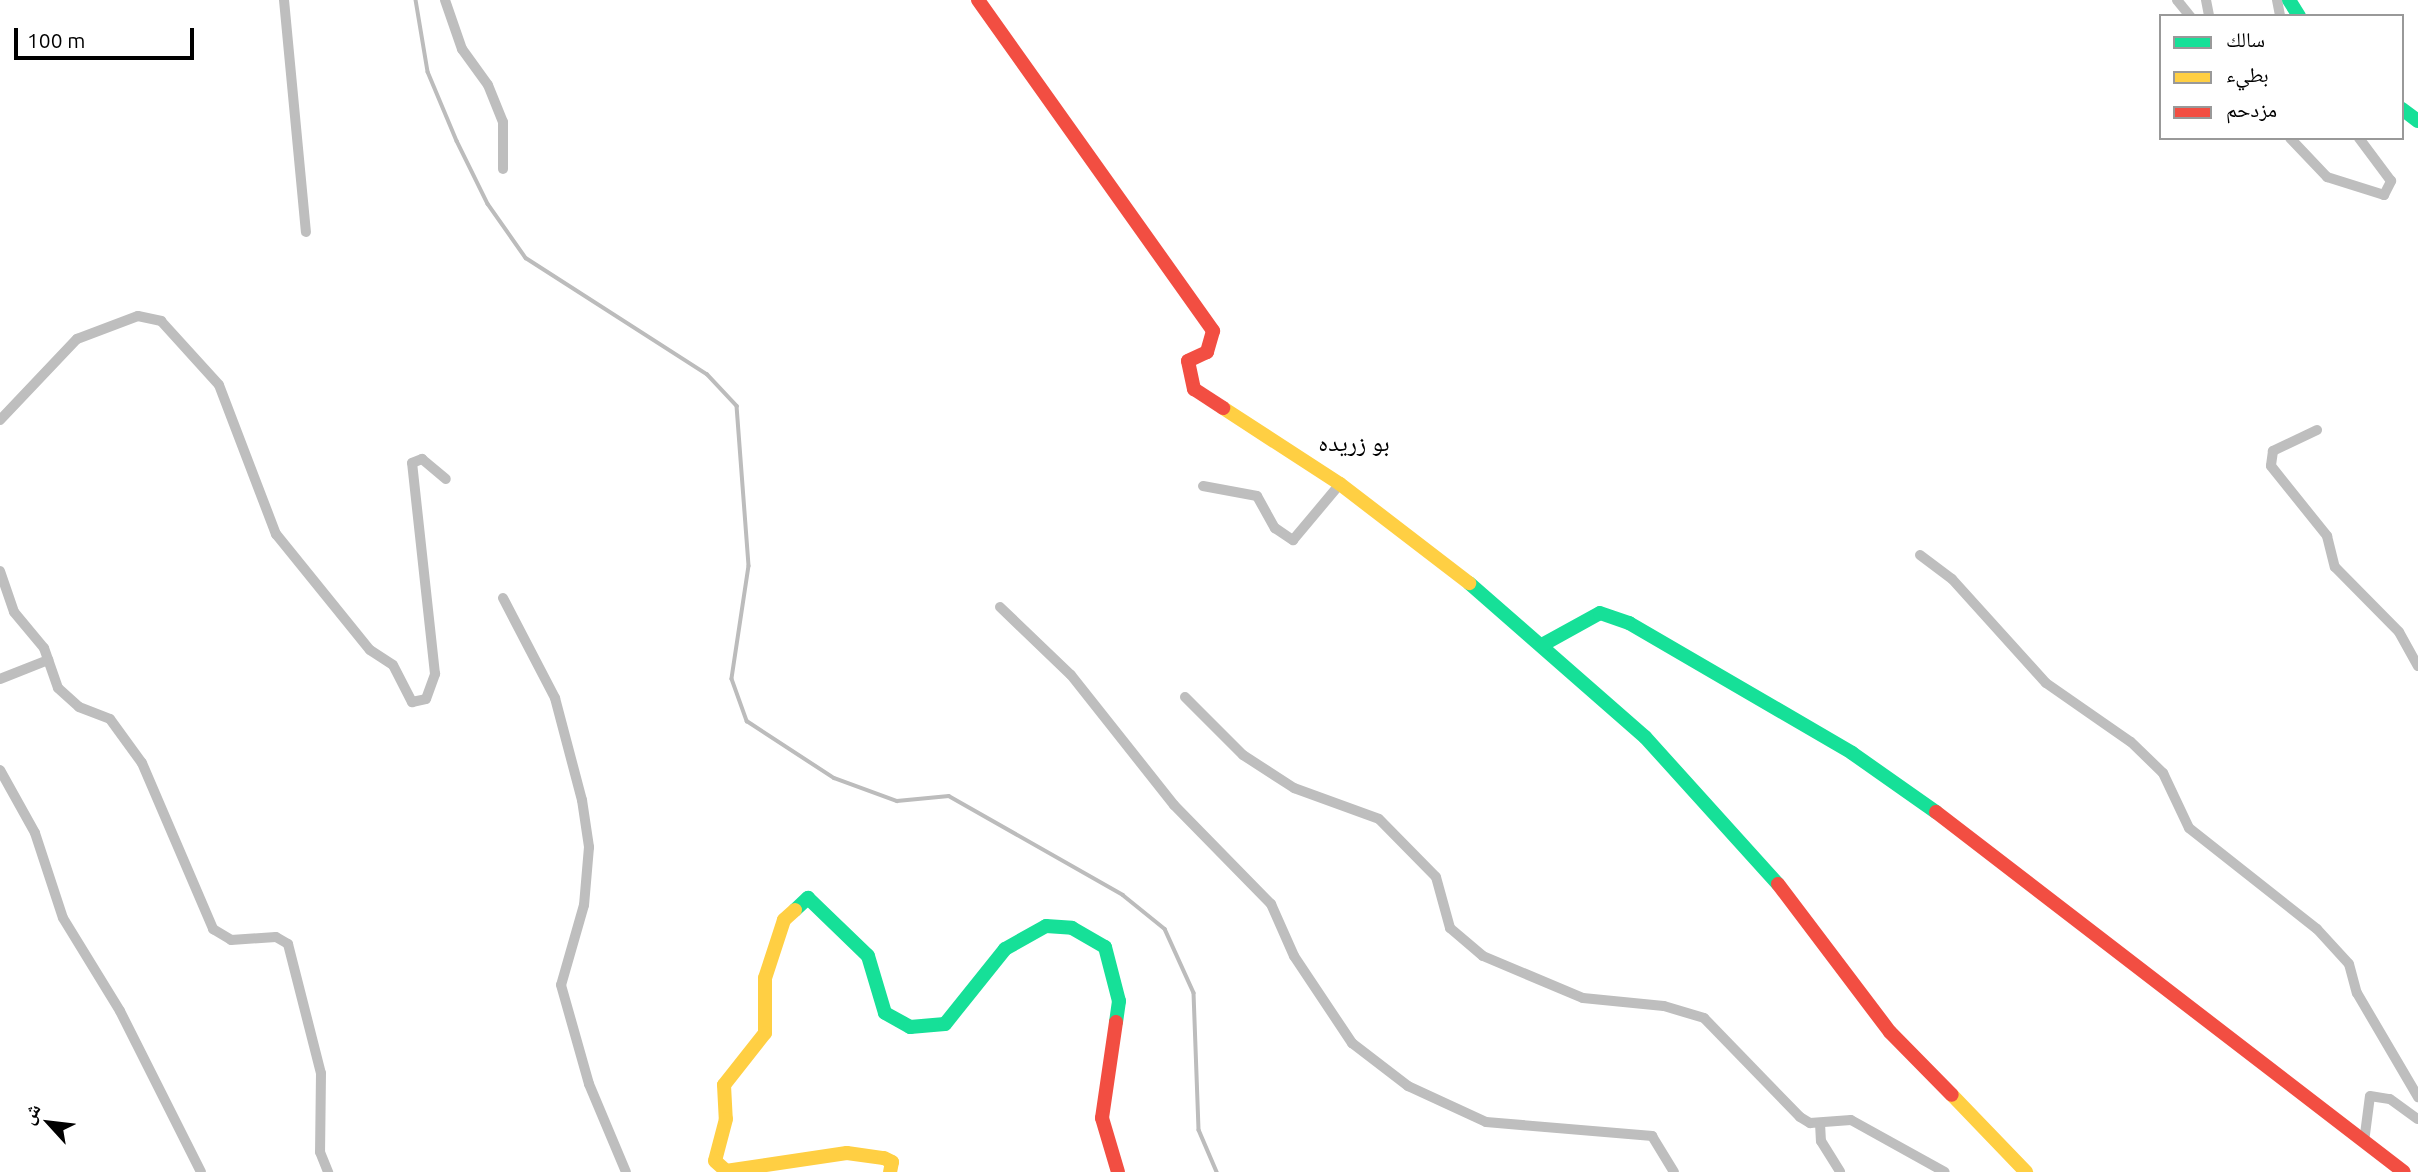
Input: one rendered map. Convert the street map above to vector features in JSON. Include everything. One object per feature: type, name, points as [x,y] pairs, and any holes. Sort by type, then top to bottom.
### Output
[{"type":"street","points":[[284,0],[306,232]]},
{"type":"street","points":[[445,0],[462,49],[488,85],[503,122],[503,169]]},
{"type":"street","points":[[978,0],[1158,261],[1213,331],[1206,352],[1188,361],[1194,389],[1340,484],[1542,645],[1645,737],[1775,880],[1890,1032],[2026,1172]]},
{"type":"street","points":[[2177,0],[2188,14]]},
{"type":"street","points":[[2292,140],[2327,177],[2384,195],[2391,181],[2360,140]]},
{"type":"street","points":[[0,420],[77,339],[138,316],[161,321],[219,386],[276,534],[370,650],[393,665],[411,702],[426,699],[435,674],[412,463],[422,459],[446,479]]},
{"type":"street","points":[[2317,430],[2273,451],[2271,466],[2328,536],[2335,567],[2399,632],[2418,666]]},
{"type":"street","points":[[1203,486],[1257,496],[1275,528],[1293,540],[1340,484]]},
{"type":"street","points":[[1920,555],[1952,579],[2046,683],[2131,742],[2163,774],[2189,828],[2317,929],[2349,964],[2357,993],[2418,1097]]},
{"type":"street","points":[[0,571],[14,612],[48,660],[58,688],[79,707],[110,719],[142,763],[213,929],[231,940],[276,937],[288,944],[321,1073],[320,1152],[328,1172]]},
{"type":"street","points":[[503,598],[555,698],[582,800],[589,847],[584,905],[561,985],[589,1084],[626,1172]]},
{"type":"street","points":[[1000,607],[1071,675],[1174,805],[1271,904],[1294,956],[1352,1043],[1408,1086],[1486,1122],[1652,1136],[1674,1172]]},
{"type":"street","points":[[1542,645],[1600,613],[1619,620],[1863,759],[2404,1172]]},
{"type":"street","points":[[0,679],[48,660]]},
{"type":"street","points":[[1185,697],[1244,755],[1294,789],[1379,818],[1436,877],[1450,928],[1483,956],[1583,998],[1664,1006],[1704,1018],[1800,1117],[1819,1123],[1851,1120],[1945,1172]]},
{"type":"street","points":[[0,770],[4,784],[35,833],[63,918],[120,1011],[201,1172]]},
{"type":"street","points":[[890,1172],[892,1162],[884,1158],[846,1153],[726,1171],[715,1161],[726,1119],[724,1085],[765,1033],[765,978],[773,949],[794,904],[808,898],[868,956],[886,1013],[911,1027],[945,1024],[1005,949],[1046,926],[1072,928],[1105,947],[1119,1000],[1101,1118],[1118,1172]]},
{"type":"street","points":[[2364,1142],[2370,1096],[2390,1099],[2418,1119]]},
{"type":"street","points":[[1819,1123],[1821,1141],[1840,1172]]},
{"type":"waterway","points":[[416,0],[428,72],[457,141],[488,204],[526,258],[707,374],[737,406],[749,566],[732,679],[747,721],[834,778],[897,801],[949,796],[1123,895],[1165,929],[1194,993],[1199,1130],[1217,1172]]},
{"type":"traffic: fast","points":[[2289,0],[2298,14]]},
{"type":"traffic: fast","points":[[2404,110],[2418,121]]},
{"type":"traffic: fast","points":[[1469,583],[1645,737],[1778,884]]},
{"type":"traffic: fast","points":[[1542,645],[1600,613],[1629,623],[1852,753],[1936,812]]},
{"type":"traffic: fast","points":[[795,910],[808,898],[868,956],[885,1013],[910,1027],[945,1024],[1005,949],[1046,926],[1072,928],[1105,947],[1119,1001],[1116,1022]]},
{"type":"traffic: slow","points":[[1223,408],[1340,484],[1469,583]]},
{"type":"traffic: slow","points":[[795,910],[784,920],[765,978],[765,1033],[724,1085],[726,1119],[715,1161],[726,1171],[847,1153],[884,1158],[892,1162],[890,1172]]},
{"type":"traffic: slow","points":[[1952,1095],[2026,1172]]},
{"type":"traffic: jam","points":[[978,0],[1213,331],[1207,352],[1188,361],[1194,389],[1223,408]]},
{"type":"traffic: jam","points":[[1936,812],[2404,1172]]},
{"type":"traffic: jam","points":[[1778,884],[1890,1032],[1952,1095]]},
{"type":"traffic: jam","points":[[1116,1022],[1102,1118],[1118,1172]]},
{"type":"district","name":"بو زريده","points":[[1354,443]]}]
